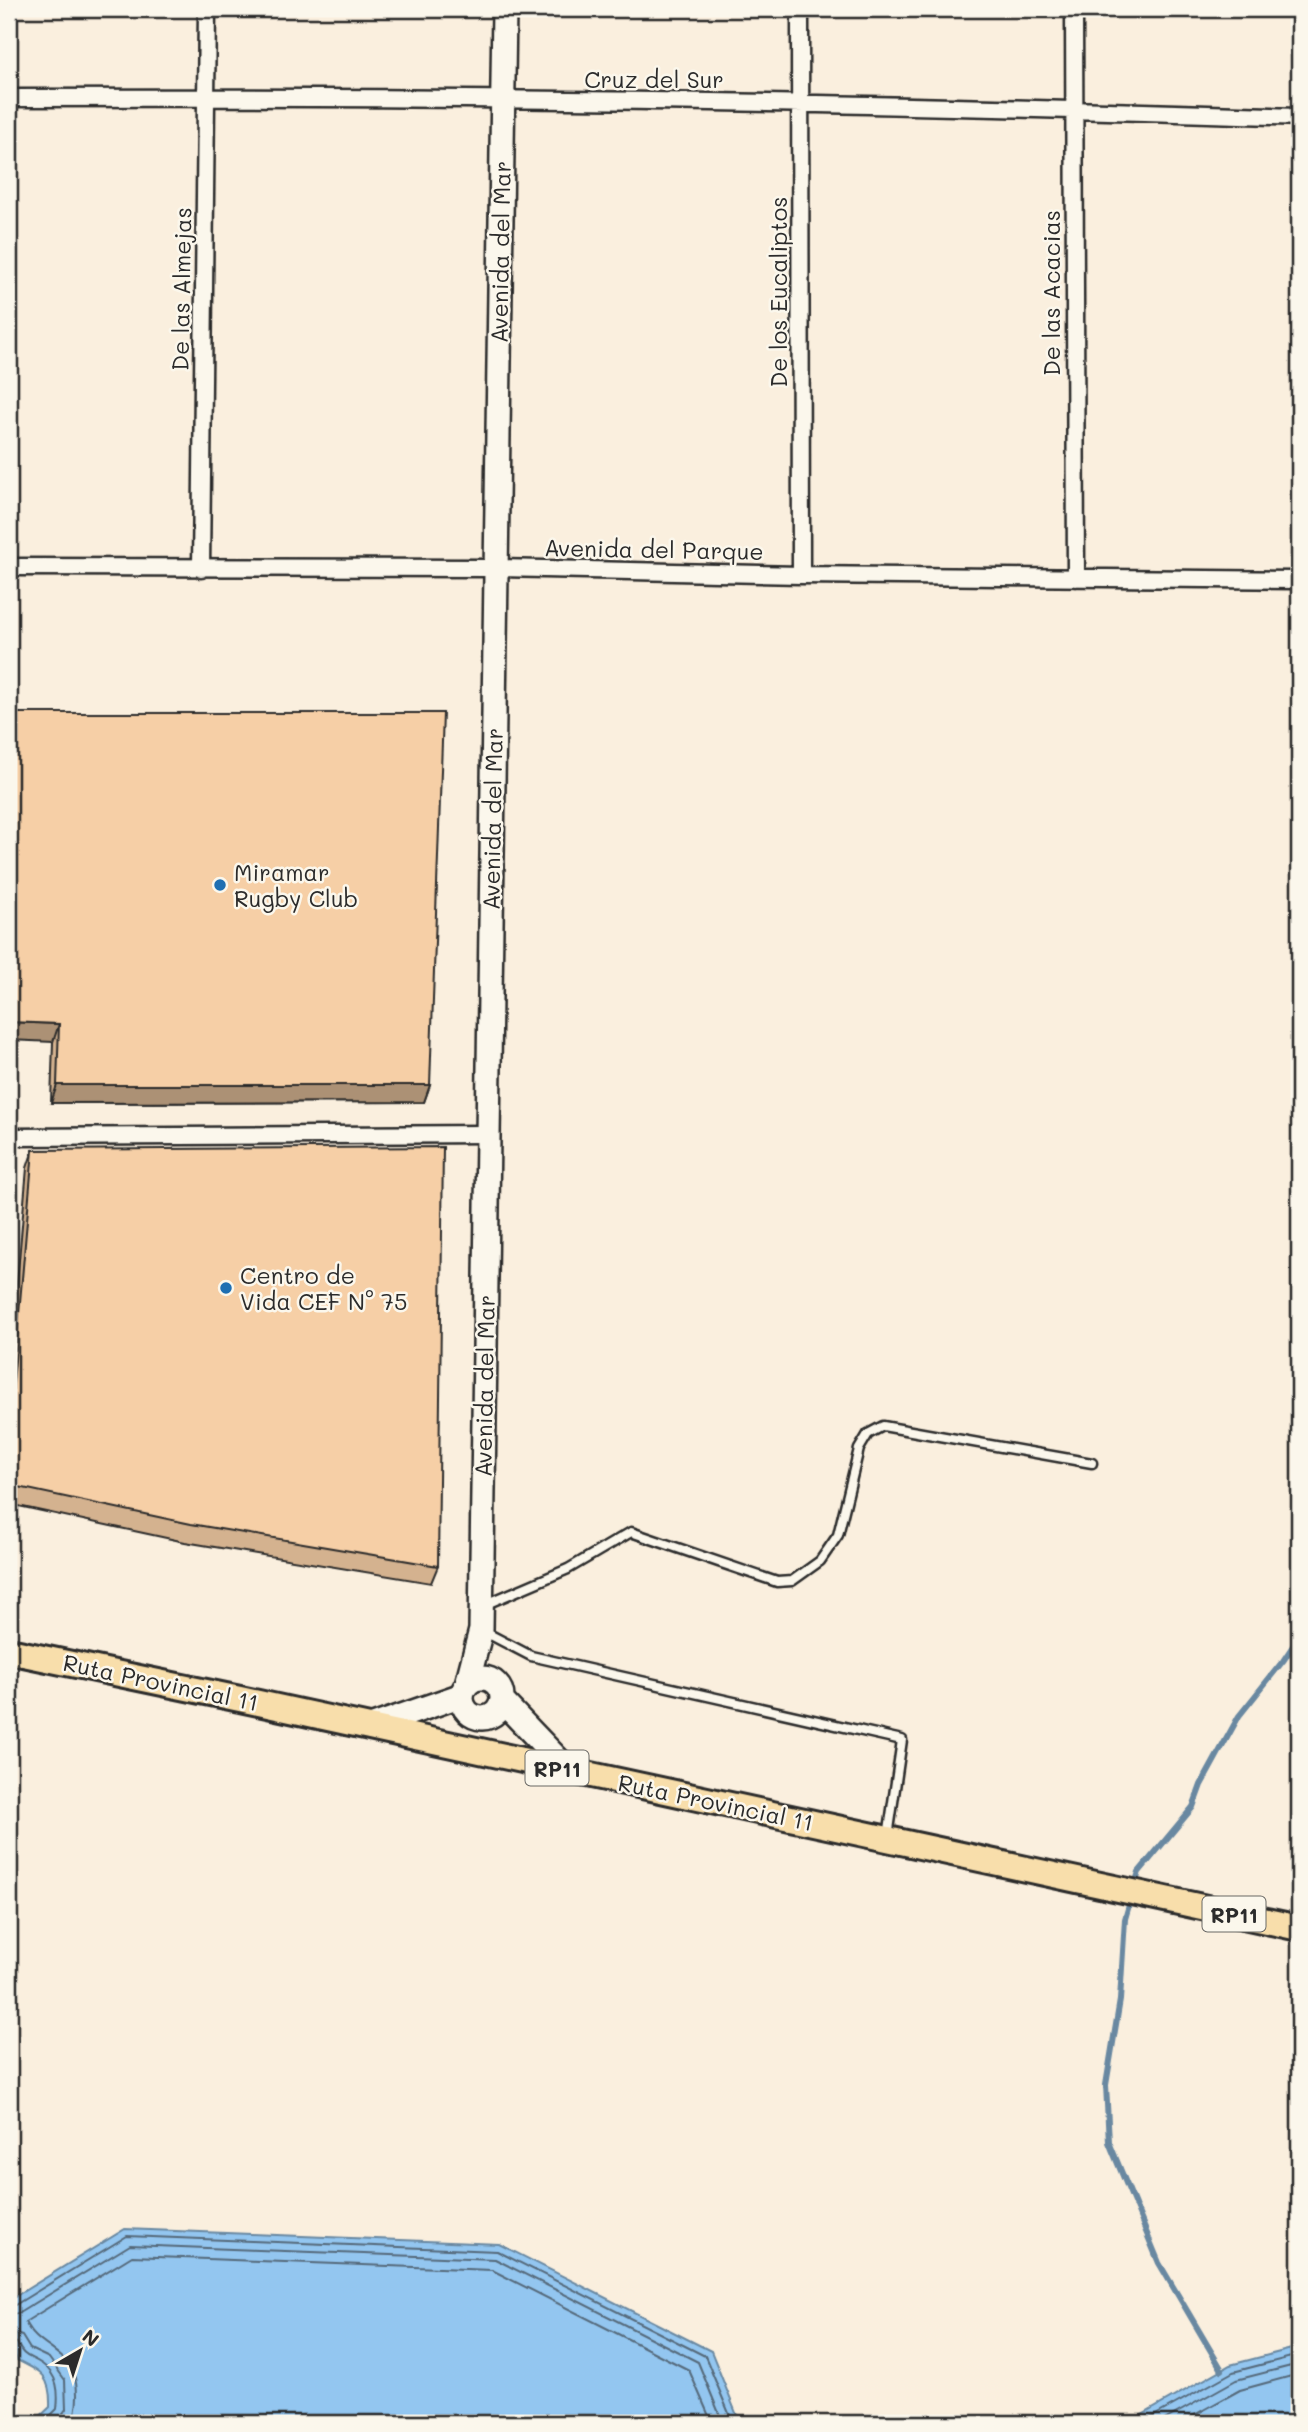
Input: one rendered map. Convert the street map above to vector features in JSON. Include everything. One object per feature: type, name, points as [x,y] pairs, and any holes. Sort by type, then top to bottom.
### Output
[{"type":"main road","name":"Avenida del Mar","points":[[481,1700],[504,9]]},
{"type":"main road","name":"Avenida del Mar","points":[[481,1630],[481,1700]]},
{"type":"main road","name":"Ruta Provincial 11","points":[[9,1651],[1299,1927]]},
{"type":"main road","name":"Avenida del Mar","points":[[481,1700],[568,1770]]},
{"type":"main road","points":[[370,1727],[481,1700],[475,1750]]},
{"type":"street","name":"De las Almejas","points":[[201,569],[207,9]]},
{"type":"street","name":"De los Eucaliptos","points":[[800,9],[801,575]]},
{"type":"street","name":"De las Acacias","points":[[1074,9],[1076,578]]},
{"type":"street","name":"Cruz del Sur","points":[[9,98],[206,97],[800,103],[1299,117]]},
{"type":"street","name":"Avenida del Parque","points":[[9,567],[496,568],[801,575],[1299,580]]},
{"type":"street","points":[[9,1137],[488,1134]]},
{"type":"lane","points":[[481,1606],[568,1569],[631,1532],[777,1582],[792,1581],[820,1562],[838,1535],[859,1449],[868,1434],[883,1426],[1092,1463]]},
{"type":"lane","points":[[481,1630],[531,1656],[902,1740],[888,1840]]},
{"type":"water","points":[[125,2229],[499,2244],[711,2351],[740,2423],[33,2423],[50,2407],[49,2389],[44,2377],[17,2360],[9,2341],[11,2299]]},
{"type":"water","points":[[1299,2347],[1299,2423],[1132,2423],[1230,2365]]},
{"type":"building","name":"Miramar Rugby Club","points":[[9,713],[443,713],[430,1085],[57,1085],[59,1024],[9,1022]]},
{"type":"building","name":"Centro de Vida CEF N° 75","points":[[443,1147],[438,1566],[191,1524],[9,1485],[9,1431],[33,1150]]},
{"type":"waterway","points":[[1134,1887],[1139,1872],[1193,1807],[1201,1785],[1239,1716],[1299,1637]]},
{"type":"waterway","points":[[1131,1898],[1125,1919],[1120,2000],[1106,2085],[1109,2142],[1159,2263],[1222,2370]]},
{"type":"place","name":"Miramar Rugby Club","points":[[220,885]]},
{"type":"place","name":"Centro de Vida CEF N° 75","points":[[226,1288]]}]
